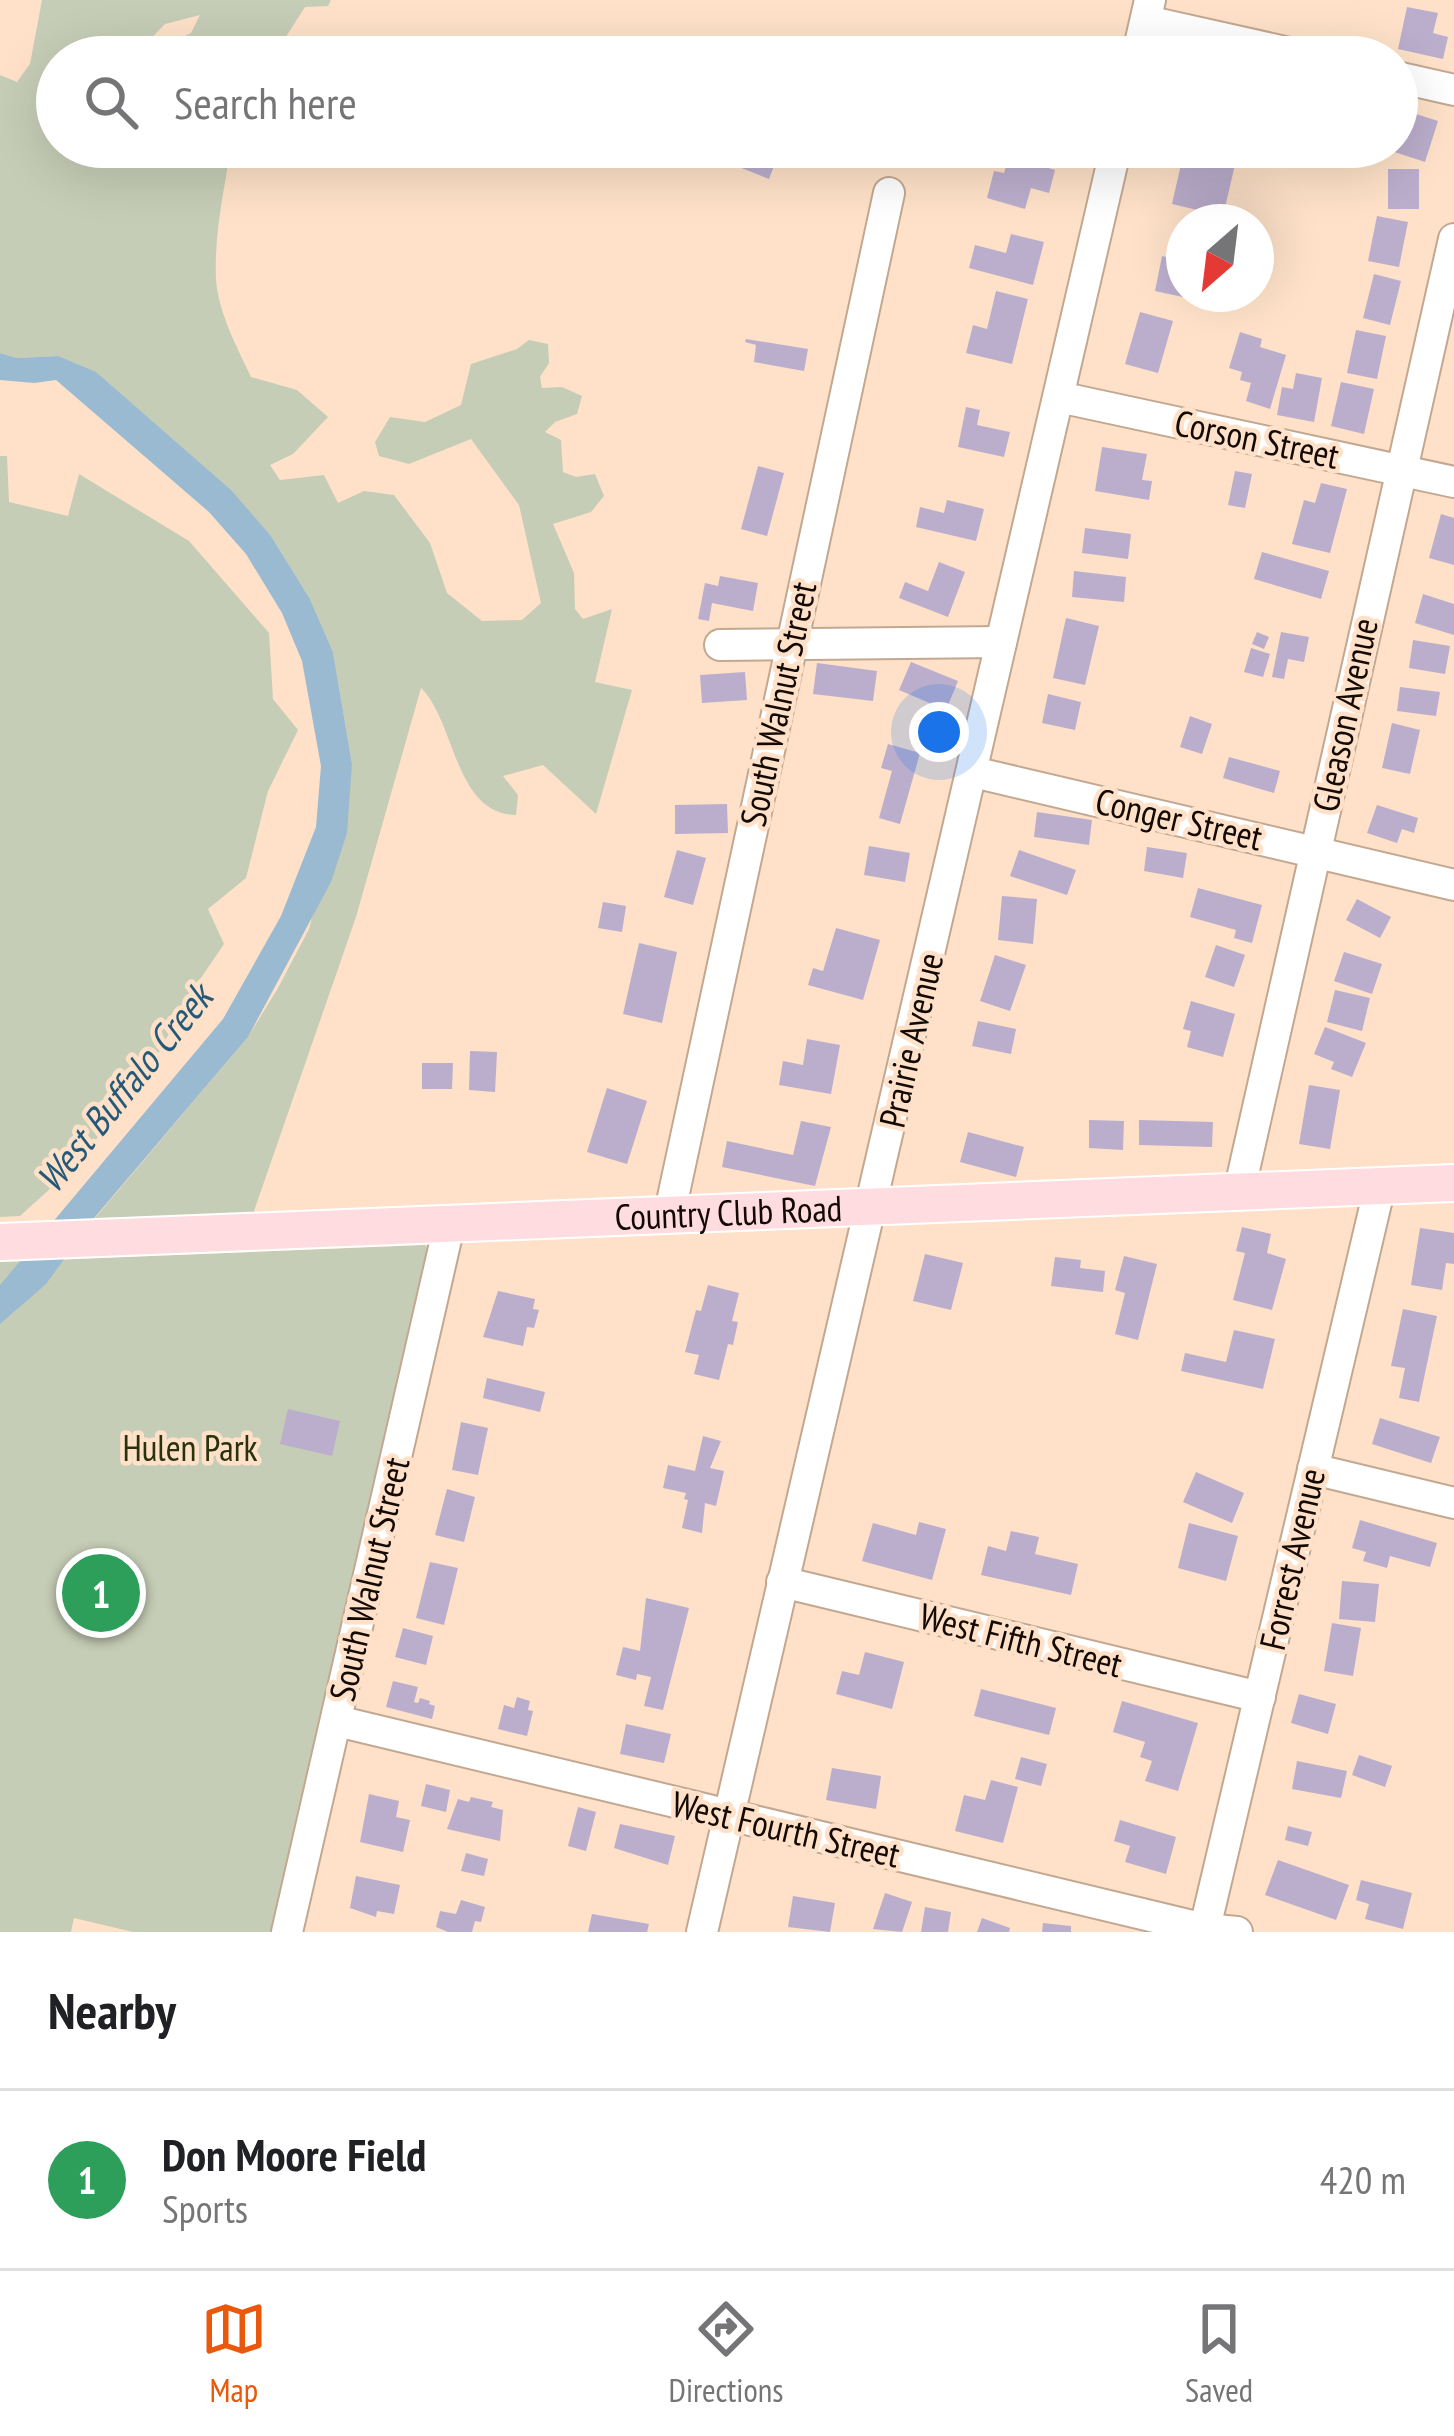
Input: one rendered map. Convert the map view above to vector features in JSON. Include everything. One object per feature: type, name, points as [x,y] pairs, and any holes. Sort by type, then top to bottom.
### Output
[{"type":"main road","name":"Country Club Road","points":[[6,1241],[1454,1183]]},
{"type":"street","points":[[1148,10],[1237,36]]},
{"type":"street","points":[[1418,82],[1454,90]]},
{"type":"street","name":"Prairie Avenue","points":[[702,1932],[1112,168]]},
{"type":"street","name":"South Walnut Street","points":[[669,1216],[889,193]]},
{"type":"street","name":"Gleason Avenue","points":[[1239,1192],[1454,239]]},
{"type":"street","name":"Corson Street","points":[[1059,397],[1454,482]]},
{"type":"street","points":[[720,645],[1001,642]]},
{"type":"street","name":"Conger Street","points":[[974,772],[1454,885]]},
{"type":"street","name":"Forrest Avenue","points":[[1205,1930],[1380,1186]]},
{"type":"street","name":"South Walnut Street","points":[[287,1932],[449,1226]]},
{"type":"street","points":[[1313,1469],[1454,1503]]},
{"type":"street","name":"West Fifth Street","points":[[782,1582],[1260,1697]]},
{"type":"street","name":"West Fourth Street","points":[[337,1721],[1205,1930],[1237,1932]]},
{"type":"green space","points":[[42,0],[331,0],[328,6],[305,7],[287,36],[185,36],[200,15],[165,24],[153,36],[36,36],[36,168],[228,168],[216,262],[218,291],[234,342],[251,377],[297,390],[328,417],[293,454],[270,465],[280,480],[324,475],[338,503],[364,491],[394,495],[430,543],[447,593],[482,621],[522,620],[541,603],[519,505],[471,439],[409,464],[379,456],[375,442],[390,417],[425,422],[461,405],[471,364],[517,349],[529,340],[548,344],[542,388],[562,387],[582,396],[577,414],[555,422],[545,432],[561,440],[563,472],[576,477],[595,474],[604,496],[591,512],[553,524],[574,573],[575,609],[583,619],[612,609],[595,682],[632,690],[596,814],[543,765],[503,776],[518,795],[516,815],[496,811],[480,800],[458,764],[433,703],[421,688],[356,917],[253,1214],[95,1218],[248,1037],[309,929],[352,764],[333,652],[310,599],[271,536],[187,452],[58,356],[17,358],[0,353],[0,75],[17,82],[30,64]]},
{"type":"green space","points":[[0,456],[7,456],[9,502],[68,516],[79,474],[189,541],[269,633],[273,699],[298,730],[268,791],[246,878],[208,909],[224,944],[190,994],[141,1086],[106,1111],[98,1137],[82,1160],[20,1216],[0,1217]]},
{"type":"green space","name":"Hulen Park","points":[[425,1245],[431,1251],[278,1932],[133,1932],[74,1918],[71,1932],[0,1932],[0,1262]]},
{"type":"water","points":[[0,353],[17,358],[58,356],[96,372],[231,490],[271,536],[310,599],[333,652],[352,764],[347,833],[331,882],[248,1037],[95,1217],[46,1284],[0,1324],[0,1285],[223,1019],[281,916],[316,827],[321,766],[302,661],[282,613],[246,554],[209,512],[56,380],[0,380]]},
{"type":"building","points":[[1407,7],[1438,13],[1433,33],[1448,37],[1443,59],[1418,53],[1418,36],[1401,36]]},
{"type":"building","points":[[1418,115],[1438,121],[1425,162],[1418,160]]},
{"type":"building","points":[[742,168],[773,168],[769,179]]},
{"type":"building","points":[[1005,168],[1055,170],[1049,193],[1031,188],[1025,209],[987,198],[994,171],[1004,173]]},
{"type":"building","points":[[1180,168],[1234,168],[1226,204],[1172,204]]},
{"type":"building","points":[[1388,169],[1419,169],[1419,209],[1388,209]]},
{"type":"building","points":[[1377,216],[1408,222],[1399,267],[1368,261]]},
{"type":"building","points":[[1011,234],[1044,242],[1033,285],[969,268],[975,245],[1006,253]]},
{"type":"building","points":[[1162,256],[1166,257],[1166,293],[1155,291]]},
{"type":"building","points":[[1374,274],[1401,281],[1390,325],[1363,318]]},
{"type":"building","points":[[996,291],[1028,299],[1012,364],[966,353],[973,325],[987,329]]},
{"type":"building","points":[[1140,312],[1173,321],[1158,373],[1125,364]]},
{"type":"building","points":[[1356,330],[1386,336],[1377,379],[1347,373]]},
{"type":"building","points":[[1240,332],[1262,339],[1260,347],[1286,355],[1270,409],[1246,401],[1251,383],[1240,380],[1242,372],[1229,368]]},
{"type":"building","points":[[746,339],[808,349],[804,371],[754,362],[756,345]]},
{"type":"building","points":[[1296,373],[1322,378],[1314,422],[1277,415],[1282,387],[1293,389]]},
{"type":"building","points":[[1341,382],[1374,389],[1364,434],[1331,426]]},
{"type":"building","points":[[966,407],[980,410],[977,425],[1010,432],[1004,457],[958,447]]},
{"type":"building","points":[[1102,447],[1147,454],[1142,480],[1152,481],[1149,500],[1095,491]]},
{"type":"building","points":[[758,466],[784,473],[767,536],[741,529]]},
{"type":"building","points":[[1235,471],[1252,474],[1245,508],[1228,505]]},
{"type":"building","points":[[1321,483],[1347,489],[1330,553],[1292,544],[1304,500],[1315,503]]},
{"type":"building","points":[[947,500],[984,509],[976,541],[916,527],[920,507],[944,513]]},
{"type":"building","points":[[1441,514],[1454,518],[1454,565],[1429,558]]},
{"type":"building","points":[[1085,528],[1131,534],[1128,559],[1082,553]]},
{"type":"building","points":[[1262,552],[1329,571],[1321,599],[1254,579]]},
{"type":"building","points":[[939,562],[965,572],[948,617],[899,598],[905,582],[928,591]]},
{"type":"building","points":[[1074,571],[1126,577],[1124,602],[1072,597]]},
{"type":"building","points":[[720,576],[758,583],[753,611],[712,603],[709,621],[698,619],[705,583],[718,586]]},
{"type":"building","points":[[1423,594],[1454,604],[1454,635],[1415,623]]},
{"type":"building","points":[[1066,618],[1099,626],[1085,685],[1053,678]]},
{"type":"building","points":[[1257,632],[1269,637],[1264,649],[1252,644]]},
{"type":"building","points":[[1281,632],[1309,637],[1304,662],[1288,659],[1284,679],[1272,677]]},
{"type":"building","points":[[1413,640],[1450,646],[1445,674],[1409,668]]},
{"type":"building","points":[[1251,648],[1270,654],[1263,677],[1244,672]]},
{"type":"building","points":[[911,662],[958,681],[946,710],[899,690]]},
{"type":"building","points":[[817,663],[877,671],[873,701],[813,694]]},
{"type":"building","points":[[745,672],[747,700],[702,703],[700,675]]},
{"type":"building","points":[[1400,687],[1440,692],[1436,716],[1397,711]]},
{"type":"building","points":[[1048,694],[1081,702],[1075,730],[1042,723]]},
{"type":"building","points":[[1190,716],[1212,724],[1202,754],[1180,747]]},
{"type":"building","points":[[1392,723],[1420,730],[1410,774],[1382,768]]},
{"type":"building","points":[[888,744],[920,753],[900,824],[879,818],[892,771],[881,768]]},
{"type":"building","points":[[1229,757],[1280,771],[1274,793],[1223,778]]},
{"type":"building","points":[[727,804],[728,833],[675,834],[675,805]]},
{"type":"building","points":[[1377,805],[1418,818],[1414,833],[1402,829],[1397,843],[1367,833]]},
{"type":"building","points":[[1037,812],[1092,820],[1089,845],[1034,837]]},
{"type":"building","points":[[869,846],[910,853],[905,882],[864,875]]},
{"type":"building","points":[[1147,847],[1187,853],[1183,878],[1144,871]]},
{"type":"building","points":[[677,850],[706,858],[693,905],[664,897]]},
{"type":"building","points":[[1019,850],[1076,870],[1067,895],[1010,876]]},
{"type":"building","points":[[1198,888],[1262,905],[1252,943],[1234,938],[1236,930],[1190,917]]},
{"type":"building","points":[[1002,896],[1037,899],[1033,944],[998,940]]},
{"type":"building","points":[[1357,899],[1391,917],[1380,938],[1346,920]]},
{"type":"building","points":[[603,902],[626,906],[622,932],[598,928]]},
{"type":"building","points":[[836,928],[880,940],[863,1000],[808,985],[813,968],[823,971]]},
{"type":"building","points":[[639,943],[677,952],[662,1023],[623,1014]]},
{"type":"building","points":[[1216,945],[1245,955],[1234,987],[1205,977]]},
{"type":"building","points":[[1344,952],[1382,964],[1372,994],[1334,981]]},
{"type":"building","points":[[995,955],[1026,965],[1010,1011],[980,1001]]},
{"type":"building","points":[[1335,990],[1370,998],[1362,1031],[1327,1022]]},
{"type":"building","points":[[1191,1001],[1235,1014],[1223,1057],[1187,1047],[1191,1031],[1183,1029]]},
{"type":"building","points":[[978,1021],[1016,1029],[1011,1054],[972,1046]]},
{"type":"building","points":[[1325,1027],[1366,1043],[1352,1077],[1331,1069],[1334,1062],[1314,1054]]},
{"type":"building","points":[[807,1039],[840,1045],[831,1094],[779,1085],[783,1061],[803,1065]]},
{"type":"building","points":[[470,1051],[497,1052],[495,1092],[469,1090]]},
{"type":"building","points":[[422,1063],[453,1063],[452,1089],[422,1089]]},
{"type":"building","points":[[1309,1085],[1340,1090],[1330,1149],[1299,1144]]},
{"type":"building","points":[[607,1088],[647,1101],[627,1164],[587,1152]]},
{"type":"building","points":[[1089,1120],[1124,1121],[1123,1150],[1089,1148]]},
{"type":"building","points":[[1139,1120],[1213,1122],[1212,1147],[1139,1145]]},
{"type":"building","points":[[801,1121],[831,1127],[815,1186],[722,1167],[727,1141],[793,1155]]},
{"type":"building","points":[[968,1132],[1024,1147],[1016,1177],[960,1162]]},
{"type":"building","points":[[1242,1227],[1271,1234],[1267,1253],[1286,1259],[1272,1310],[1233,1300],[1245,1253],[1236,1251]]},
{"type":"building","points":[[1420,1228],[1454,1233],[1454,1264],[1446,1263],[1442,1290],[1411,1285]]},
{"type":"building","points":[[925,1254],[963,1263],[951,1310],[913,1301]]},
{"type":"building","points":[[1124,1256],[1157,1264],[1138,1340],[1115,1334],[1125,1293],[1115,1290]]},
{"type":"building","points":[[1055,1257],[1081,1260],[1080,1268],[1105,1271],[1103,1292],[1051,1286]]},
{"type":"building","points":[[708,1285],[739,1293],[732,1321],[738,1322],[733,1345],[728,1344],[719,1380],[694,1374],[699,1355],[685,1352]]},
{"type":"building","points":[[498,1291],[535,1299],[533,1309],[539,1310],[534,1328],[527,1327],[523,1346],[483,1337]]},
{"type":"building","points":[[1403,1309],[1437,1316],[1419,1402],[1399,1398],[1405,1368],[1391,1366]]},
{"type":"building","points":[[1234,1330],[1275,1339],[1263,1389],[1181,1371],[1185,1353],[1226,1362]]},
{"type":"building","points":[[487,1378],[545,1392],[540,1412],[483,1398]]},
{"type":"building","points":[[288,1409],[340,1421],[332,1456],[280,1444]]},
{"type":"building","points":[[1380,1418],[1440,1437],[1431,1463],[1372,1444]]},
{"type":"building","points":[[461,1422],[488,1428],[478,1475],[452,1470]]},
{"type":"building","points":[[703,1436],[721,1441],[710,1468],[724,1471],[716,1506],[705,1503],[702,1533],[682,1528],[686,1493],[663,1488],[668,1465],[695,1471]]},
{"type":"building","points":[[1196,1472],[1244,1493],[1232,1523],[1183,1502]]},
{"type":"building","points":[[447,1489],[475,1497],[464,1542],[435,1535]]},
{"type":"building","points":[[1360,1520],[1437,1543],[1430,1567],[1390,1556],[1387,1568],[1363,1561],[1366,1552],[1352,1548]]},
{"type":"building","points":[[919,1522],[946,1529],[932,1580],[862,1561],[873,1523],[916,1535]]},
{"type":"building","points":[[1189,1523],[1238,1536],[1226,1581],[1178,1568]]},
{"type":"building","points":[[1011,1531],[1039,1537],[1035,1554],[1078,1564],[1071,1595],[981,1575],[988,1546],[1006,1551]]},
{"type":"building","points":[[430,1562],[458,1568],[444,1625],[416,1618]]},
{"type":"building","points":[[1342,1581],[1379,1584],[1375,1622],[1339,1619]]},
{"type":"building","points":[[646,1598],[689,1608],[663,1710],[644,1706],[651,1677],[637,1674],[636,1680],[616,1675],[623,1647],[640,1651]]},
{"type":"building","points":[[1332,1623],[1361,1628],[1353,1676],[1324,1671]]},
{"type":"building","points":[[403,1628],[433,1636],[426,1665],[395,1657]]},
{"type":"building","points":[[865,1652],[904,1662],[892,1709],[836,1694],[842,1671],[859,1675]]},
{"type":"building","points":[[393,1681],[418,1687],[414,1702],[420,1698],[430,1701],[435,1706],[432,1719],[386,1707]]},
{"type":"building","points":[[981,1689],[1056,1708],[1049,1735],[974,1716]]},
{"type":"building","points":[[1299,1694],[1336,1704],[1328,1734],[1291,1723]]},
{"type":"building","points":[[517,1697],[530,1701],[528,1710],[533,1711],[527,1736],[498,1729],[504,1705],[514,1708]]},
{"type":"building","points":[[1122,1701],[1198,1723],[1178,1791],[1145,1781],[1152,1761],[1140,1757],[1145,1742],[1113,1732]]},
{"type":"building","points":[[626,1724],[671,1734],[664,1763],[620,1754]]},
{"type":"building","points":[[1359,1755],[1392,1766],[1385,1787],[1352,1775]]},
{"type":"building","points":[[1021,1757],[1047,1764],[1041,1786],[1015,1779]]},
{"type":"building","points":[[1297,1761],[1347,1771],[1341,1798],[1292,1789]]},
{"type":"building","points":[[832,1768],[881,1776],[876,1809],[826,1800]]},
{"type":"building","points":[[991,1780],[1018,1787],[1003,1843],[955,1831],[964,1795],[985,1800]]},
{"type":"building","points":[[426,1784],[450,1790],[446,1812],[421,1806]]},
{"type":"building","points":[[369,1794],[399,1801],[396,1817],[410,1820],[403,1852],[360,1842]]},
{"type":"building","points":[[471,1797],[493,1802],[491,1807],[503,1810],[500,1841],[447,1829],[458,1799],[469,1802]]},
{"type":"building","points":[[578,1807],[596,1812],[586,1851],[568,1846]]},
{"type":"building","points":[[1120,1820],[1176,1837],[1166,1874],[1125,1862],[1130,1846],[1114,1841]]},
{"type":"building","points":[[620,1824],[675,1836],[668,1865],[614,1848]]},
{"type":"building","points":[[1288,1826],[1312,1832],[1308,1846],[1285,1840]]},
{"type":"building","points":[[466,1853],[488,1859],[484,1876],[461,1871]]},
{"type":"building","points":[[1278,1860],[1349,1885],[1336,1920],[1265,1895]]},
{"type":"building","points":[[356,1876],[400,1885],[394,1914],[377,1911],[376,1917],[350,1908]]},
{"type":"building","points":[[1361,1880],[1412,1893],[1403,1929],[1365,1919],[1369,1904],[1356,1900]]},
{"type":"building","points":[[885,1893],[912,1902],[902,1932],[873,1929]]},
{"type":"building","points":[[793,1896],[835,1903],[830,1932],[788,1927]]},
{"type":"building","points":[[461,1900],[485,1907],[472,1932],[436,1927],[440,1911],[456,1914]]},
{"type":"building","points":[[925,1907],[951,1912],[948,1932],[921,1932]]},
{"type":"building","points":[[592,1914],[649,1924],[647,1932],[588,1932]]},
{"type":"building","points":[[982,1918],[1010,1928],[1009,1932],[977,1932]]},
{"type":"building","points":[[1043,1923],[1071,1926],[1071,1932],[1042,1932]]},
{"type":"place","name":"Don Moore Field","points":[[101,1593]]},
{"type":"water label","name":"West Buffalo Creek","points":[[124,1088]]}]
